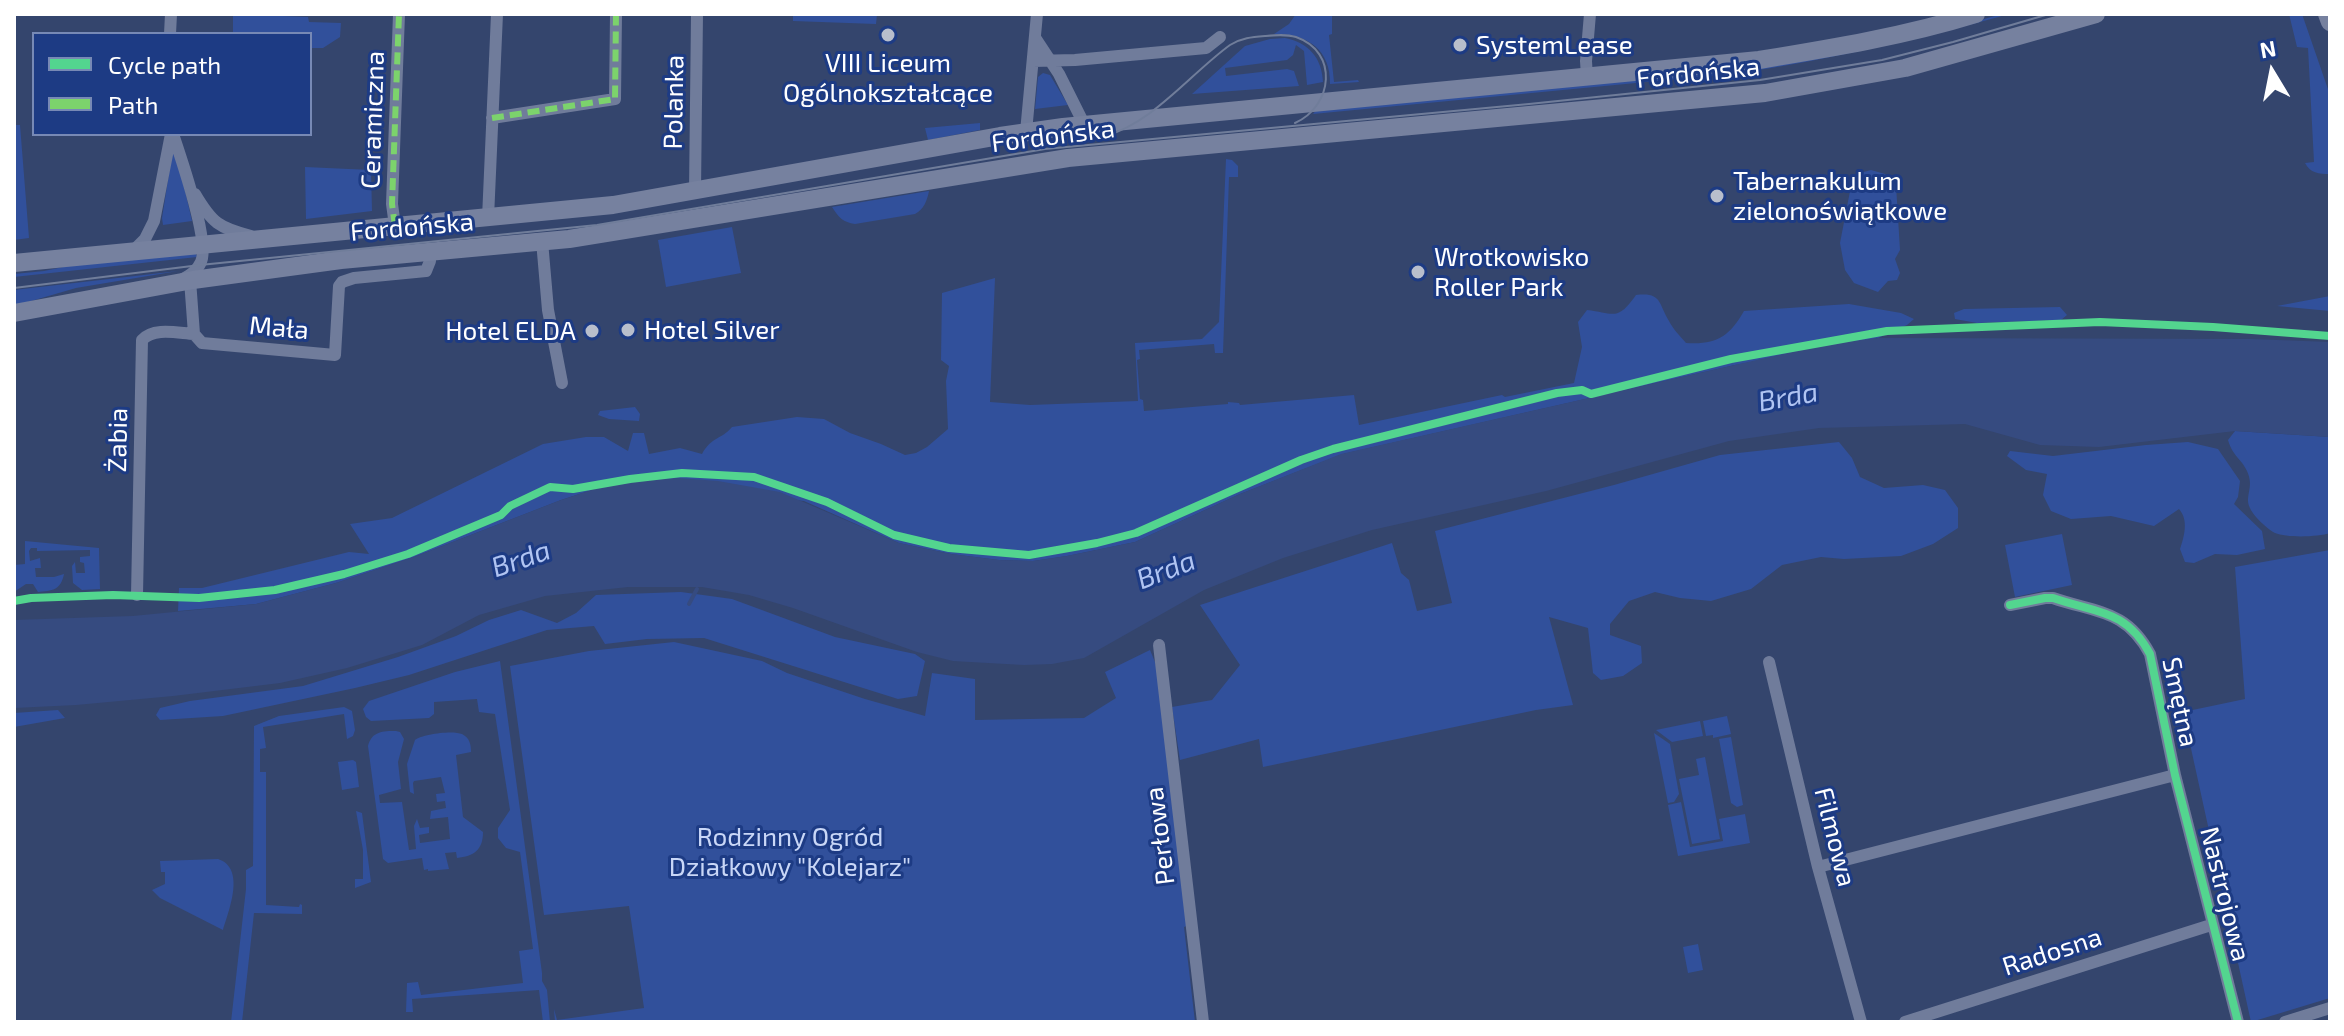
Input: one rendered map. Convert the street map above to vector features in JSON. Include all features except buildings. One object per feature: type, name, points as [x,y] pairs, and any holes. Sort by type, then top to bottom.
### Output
[{"type":"main road","name":"Fordońska","points":[[14,263],[613,205],[1084,124],[1759,60],[1830,49],[1976,14]]},
{"type":"main road","name":"Fordońska","points":[[14,313],[183,281],[341,260],[542,241],[669,224],[1072,158],[1765,93],[1905,68],[2096,14]]},
{"type":"main road","points":[[2327,14],[2330,22]]},
{"type":"main road","points":[[1072,158],[1084,124]]},
{"type":"main road","points":[[1026,132],[1033,151],[1039,158],[1049,161]]},
{"type":"street","name":"Ceramiczna","points":[[395,226],[392,191],[399,14]]},
{"type":"street","points":[[488,218],[497,14]]},
{"type":"street","points":[[492,118],[615,99],[616,14]]},
{"type":"street","name":"Polanka","points":[[695,191],[697,14]]},
{"type":"street","points":[[1026,132],[1037,14]]},
{"type":"street","points":[[1587,77],[1590,14]]},
{"type":"street","points":[[1033,61],[1206,48],[1220,37]]},
{"type":"street","points":[[1036,39],[1084,124]]},
{"type":"street","points":[[134,250],[151,230],[172,136]]},
{"type":"street","points":[[173,136],[192,189],[203,244],[200,265],[183,281],[194,334]]},
{"type":"street","points":[[192,189],[214,220],[224,228],[270,238]]},
{"type":"street","points":[[542,241],[548,310],[562,383]]},
{"type":"street","name":"Mała","points":[[194,334],[202,343],[335,355],[339,286],[342,282],[354,278],[426,271],[429,252]]},
{"type":"street","name":"Żabia","points":[[137,595],[142,340],[152,332],[194,334]]},
{"type":"street","name":"Smętna","points":[[2010,605],[2053,598],[2101,611],[2124,621],[2141,637],[2150,654],[2175,775]]},
{"type":"street","name":"Perłowa","points":[[1159,645],[1203,1022]]},
{"type":"street","name":"Filmowa","points":[[1769,662],[1818,867],[1861,1022]]},
{"type":"street","points":[[1818,867],[2175,775]]},
{"type":"street","name":"Nastrojowa","points":[[2175,775],[2238,1022]]},
{"type":"street","name":"Radosna","points":[[1905,1022],[2211,925]]},
{"type":"street","points":[[2285,1022],[2330,1008]]},
{"type":"green space","points":[[233,14],[308,17],[309,22],[341,23],[340,37],[323,48],[312,48],[312,32],[233,32]]},
{"type":"green space","points":[[793,14],[877,14],[876,24],[793,21]]},
{"type":"green space","points":[[1296,14],[1332,14],[1332,34],[1329,35],[1334,82],[1359,82],[1330,84],[1326,61],[1314,46],[1296,36],[1274,34],[1289,24]]},
{"type":"green space","points":[[2009,14],[1942,32],[1875,48],[1740,73],[1313,114],[1317,109],[1920,37]]},
{"type":"green space","points":[[2289,14],[2302,14],[2330,95],[2330,174],[2315,172],[2305,163],[2314,162],[2308,48],[2297,47]]},
{"type":"green space","points":[[1285,38],[1313,53],[1323,82],[1307,85],[1304,51],[1296,45],[1293,55],[1287,60],[1225,68],[1226,76],[1287,69],[1294,71],[1299,86],[1192,94],[1245,46]]},
{"type":"green space","points":[[1043,73],[1050,75],[1068,105],[1035,109],[1038,77]]},
{"type":"green space","points":[[980,123],[980,130],[928,140],[925,128]]},
{"type":"green space","points":[[14,125],[20,125],[29,238],[14,240]]},
{"type":"green space","points":[[174,142],[192,221],[163,225],[162,218]]},
{"type":"green space","points":[[1226,159],[1238,166],[1238,177],[1229,177],[1223,353],[1215,353],[1214,344],[1139,350],[1140,399],[1143,400],[1144,411],[1228,402],[1240,405],[1354,395],[1359,425],[1574,383],[1582,347],[1578,322],[1587,310],[1609,314],[1619,312],[1636,295],[1655,297],[1672,327],[1686,343],[1721,338],[1744,311],[1849,304],[1901,313],[1914,319],[1878,338],[1735,365],[1343,454],[1240,494],[1135,542],[1067,556],[1033,561],[951,554],[899,543],[804,501],[638,481],[598,488],[561,500],[414,557],[336,583],[256,604],[178,611],[179,588],[202,588],[349,552],[369,554],[350,524],[392,518],[543,444],[604,437],[628,451],[633,433],[644,433],[649,454],[680,448],[702,454],[709,444],[732,427],[797,417],[824,419],[905,455],[916,453],[948,429],[946,381],[949,366],[941,360],[942,293],[995,278],[990,402],[1030,405],[1138,401],[1135,343],[1202,339],[1219,322]]},
{"type":"green space","points":[[305,167],[371,170],[372,211],[306,219]]},
{"type":"green space","points":[[1871,170],[1885,174],[1896,185],[1900,250],[1895,259],[1900,273],[1897,280],[1888,281],[1878,292],[1854,283],[1845,270],[1840,243],[1851,186],[1860,173]]},
{"type":"green space","points":[[929,191],[925,204],[915,214],[855,224],[842,219],[832,207]]},
{"type":"green space","points":[[732,227],[741,273],[666,287],[658,240]]},
{"type":"green space","points":[[196,253],[197,257],[14,277],[14,274],[87,262]]},
{"type":"green space","points":[[178,271],[76,288],[14,306],[14,290]]},
{"type":"green space","points":[[2330,296],[2330,311],[2277,306]]},
{"type":"green space","points":[[2060,307],[2067,315],[2061,320],[1977,323],[1955,319],[1954,313],[1964,309]]},
{"type":"green space","points":[[635,407],[640,414],[639,421],[598,415],[600,411]]},
{"type":"green space","points":[[2235,431],[2330,437],[2330,533],[2280,535],[2258,519],[2249,505],[2249,476],[2228,440]]},
{"type":"green space","points":[[1839,442],[1852,458],[1860,477],[1884,488],[1923,485],[1945,490],[1958,508],[1958,528],[1933,544],[1901,556],[1821,557],[1782,565],[1751,589],[1711,601],[1655,592],[1629,601],[1610,624],[1610,635],[1641,646],[1642,663],[1623,676],[1601,680],[1593,673],[1588,628],[1549,617],[1573,705],[1263,767],[1259,739],[1180,760],[1172,707],[1212,700],[1240,665],[1200,605],[1392,543],[1401,573],[1409,580],[1417,611],[1452,603],[1435,531],[1720,455]]},
{"type":"green space","points":[[2188,442],[2218,449],[2240,481],[2234,504],[2262,531],[2265,549],[2237,555],[2215,554],[2194,563],[2185,562],[2180,549],[2185,523],[2179,509],[2154,526],[2111,516],[2071,519],[2051,511],[2043,495],[2047,474],[2026,470],[2007,456],[2010,451],[2053,456]]},
{"type":"green space","points":[[2062,534],[2072,585],[2015,597],[2005,545]]},
{"type":"green space","points":[[25,541],[99,548],[100,589],[82,590],[73,583],[72,566],[75,562],[76,573],[85,573],[80,557],[90,556],[90,550],[37,551],[37,548],[31,548],[30,561],[40,558],[41,568],[35,568],[36,577],[64,574],[63,579],[52,590],[38,592],[33,584],[26,584],[14,592],[14,565],[25,564]]},
{"type":"green space","points":[[2330,550],[2330,998],[2251,1022],[2183,712],[2245,699],[2235,567]]},
{"type":"green space","points":[[681,592],[732,599],[835,637],[915,654],[925,661],[917,696],[898,699],[704,638],[647,639],[605,644],[594,626],[547,630],[409,675],[223,716],[160,720],[156,715],[160,708],[190,701],[303,686],[398,657],[521,610],[557,623],[576,613],[596,595]]},
{"type":"green space","name":"Rodzinny Ogród Działkowy \"Kolejarz\"","points":[[674,642],[762,661],[787,673],[925,716],[932,673],[975,679],[975,720],[1084,718],[1116,698],[1105,672],[1150,650],[1160,674],[1189,925],[1184,927],[1195,1022],[555,1022],[554,1009],[557,1020],[644,1008],[629,906],[544,915],[510,666],[589,651]]},
{"type":"green space","points":[[500,661],[550,1022],[543,1022],[539,990],[412,999],[413,1012],[406,1012],[407,983],[418,982],[421,995],[523,983],[519,951],[533,949],[520,852],[506,848],[498,838],[498,828],[510,810],[495,714],[479,712],[477,699],[434,702],[434,714],[429,718],[371,721],[363,709],[369,701],[455,672]]},
{"type":"green space","points":[[344,707],[352,711],[355,730],[353,736],[347,739],[344,714],[263,727],[266,748],[260,749],[260,772],[266,772],[266,905],[299,907],[300,904],[302,914],[254,913],[242,1022],[231,1022],[246,870],[253,866],[254,726],[279,716]]},
{"type":"green space","points":[[58,710],[65,718],[14,727],[14,713]]},
{"type":"green space","points":[[1727,716],[1731,734],[1713,738],[1713,735],[1706,736],[1703,721]]},
{"type":"green space","points":[[1700,721],[1703,736],[1672,742],[1656,730]]},
{"type":"green space","points":[[396,731],[404,739],[398,762],[401,789],[379,795],[380,803],[402,802],[409,850],[416,849],[414,826],[417,819],[420,828],[429,827],[429,833],[419,835],[420,843],[450,839],[448,817],[430,819],[431,811],[446,808],[445,801],[437,802],[436,794],[445,793],[441,777],[414,781],[414,794],[410,792],[407,764],[415,740],[431,734],[452,732],[462,734],[470,742],[471,752],[456,755],[463,817],[483,832],[483,838],[479,848],[468,856],[457,858],[456,852],[445,853],[449,869],[424,870],[422,858],[388,863],[383,859],[368,746],[375,735]]},
{"type":"green space","points":[[1654,733],[1670,744],[1679,794],[1674,802],[1668,803]]},
{"type":"green space","points":[[1731,737],[1743,805],[1737,807],[1731,803],[1719,739]]},
{"type":"green space","points":[[1705,757],[1720,839],[1692,844],[1679,779],[1699,775],[1696,759]]},
{"type":"green space","points":[[338,762],[356,762],[359,787],[342,790]]},
{"type":"green space","points":[[1681,802],[1690,847],[1723,841],[1719,819],[1745,814],[1750,843],[1678,856],[1668,805]]},
{"type":"green space","points":[[356,811],[362,813],[371,882],[355,888],[355,879],[363,879],[363,850]]},
{"type":"green space","points":[[218,859],[231,871],[233,880],[223,930],[160,898],[152,890],[165,884],[165,872],[161,872],[160,861]]},
{"type":"green space","points":[[1698,944],[1703,970],[1688,973],[1683,947]]},
{"type":"water","name":"Brda","points":[[1878,338],[2330,342],[2330,437],[2235,431],[2099,447],[2040,445],[1965,424],[1819,428],[1729,441],[1546,491],[1372,530],[1283,558],[1204,590],[1084,658],[1052,664],[953,661],[917,652],[749,595],[702,587],[628,587],[545,596],[479,615],[422,645],[347,668],[280,683],[173,696],[14,708],[14,620],[133,616],[256,604],[336,583],[414,557],[598,488],[677,478],[718,481],[780,492],[899,543],[951,554],[1033,561],[1135,542],[1240,494],[1341,454],[1827,344]]},
{"type":"waterway","points":[[689,604],[697,589]]},
{"type":"tram line","points":[[14,288],[200,265],[597,225],[1045,149],[1760,80],[1882,60],[2049,14]]},
{"type":"tram line","points":[[1105,136],[1123,130],[1155,109],[1230,45],[1247,38],[1273,35],[1292,36],[1310,44],[1325,66],[1326,79],[1317,104],[1308,115],[1295,123]]},
{"type":"marked path","points":[[395,226],[392,204],[399,14]]},
{"type":"marked path","points":[[492,118],[615,99],[616,14]]},
{"type":"cycle path","points":[[14,601],[113,595],[199,598],[275,590],[344,574],[408,554],[501,515],[510,506],[550,487],[573,489],[682,473],[754,477],[827,502],[894,535],[949,548],[1029,555],[1136,533],[1301,460],[1333,449],[1557,393],[1582,390],[1591,394],[1731,359],[1887,331],[2100,322],[2330,336]]},
{"type":"cycle path","points":[[2010,605],[2053,598],[2109,615],[2131,628],[2150,654],[2175,775],[2238,1022]]},
{"type":"place","name":"VIII Liceum Ogólnokształcące","points":[[888,35]]},
{"type":"place","name":"SystemLease","points":[[1460,45]]},
{"type":"place","name":"Tabernakulum zielonoświątkowe","points":[[1717,196]]},
{"type":"place","name":"Wrotkowisko Roller Park","points":[[1418,272]]},
{"type":"place","name":"Hotel Silver","points":[[628,330]]},
{"type":"place","name":"Hotel ELDA","points":[[592,331]]}]
